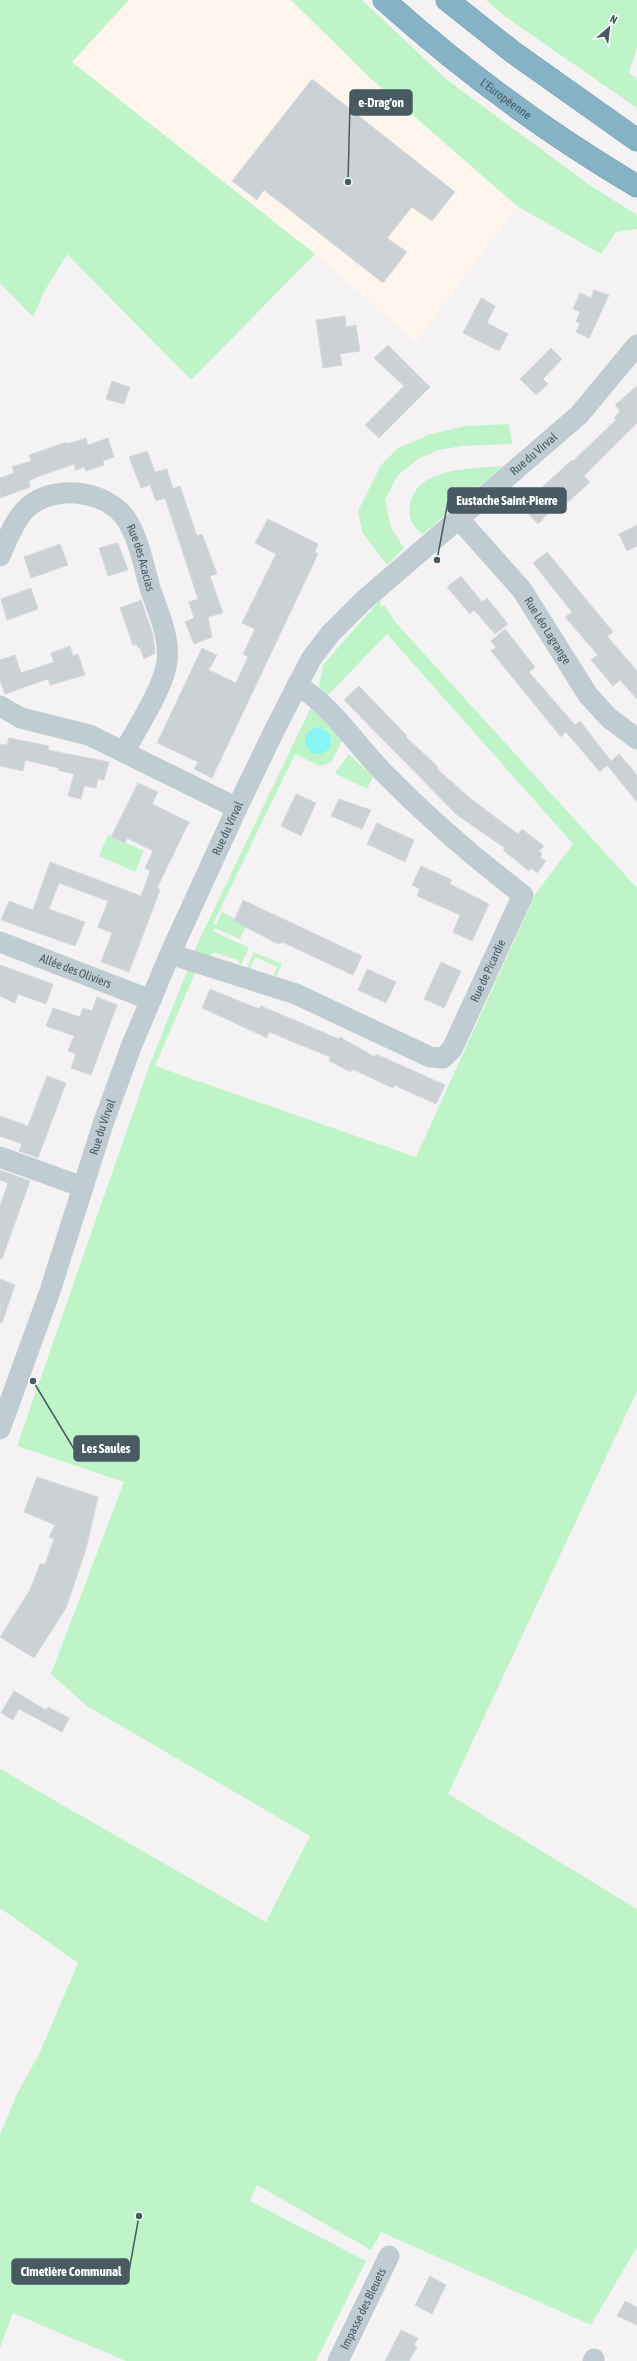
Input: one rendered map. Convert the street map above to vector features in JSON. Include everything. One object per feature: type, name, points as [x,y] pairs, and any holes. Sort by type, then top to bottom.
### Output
[{"type":"highway","name":"L'Européenne","points":[[384,0],[451,57],[565,142],[637,186]]},
{"type":"highway","points":[[448,0],[637,123]]},
{"type":"highway","points":[[448,0],[514,53],[637,140]]},
{"type":"highway","points":[[565,142],[637,195]]},
{"type":"street","name":"Rue du Virval","points":[[0,1429],[7,1390],[50,1291],[121,1073],[170,954],[237,808],[297,685],[319,648],[363,601],[579,415],[637,345]]},
{"type":"street","name":"Rue des Acacias","points":[[0,556],[15,524],[25,510],[50,496],[70,493],[92,496],[112,506],[128,522],[163,626],[167,649],[162,681],[124,752]]},
{"type":"street","name":"Rue Léo Lagrange","points":[[459,519],[522,590],[588,695],[609,718],[637,739]]},
{"type":"street","name":"Rue de Picardie","points":[[170,954],[296,994],[430,1057],[443,1058],[452,1049],[523,895],[470,853],[418,807],[317,700],[297,685]]},
{"type":"street","points":[[0,706],[21,718],[75,730],[124,752],[237,808]]},
{"type":"street","name":"Allée des Oliviers","points":[[0,942],[151,1000]]},
{"type":"street","points":[[0,1157],[83,1187]]},
{"type":"street","name":"Impasse des Bleuets","points":[[338,2361],[389,2256]]},
{"type":"shaded area","points":[[129,0],[291,0],[368,76],[517,206],[416,342],[315,254],[72,62]]},
{"type":"green space","points":[[0,0],[129,0],[72,62],[315,254],[191,380],[67,254],[44,292],[33,317],[0,283]]},
{"type":"green space","points":[[291,0],[362,0],[446,79],[588,184],[637,215],[637,229],[616,232],[601,254],[517,206],[368,76]]},
{"type":"green space","points":[[486,0],[637,0],[637,47],[629,73],[637,79],[637,108],[503,15]]},
{"type":"green space","points":[[509,424],[512,444],[462,446],[439,450],[418,459],[398,475],[385,500],[391,528],[404,548],[387,565],[362,532],[358,511],[381,465],[398,448],[431,434],[466,426]]},
{"type":"green space","points":[[503,466],[423,534],[416,528],[410,518],[410,505],[415,492],[423,483],[434,476],[462,469]]},
{"type":"green space","points":[[380,600],[381,606],[384,605],[397,624],[637,888],[637,1391],[448,1794],[637,1909],[637,2247],[591,2325],[381,2232],[371,2250],[257,2185],[250,2201],[366,2261],[316,2361],[126,2361],[13,2313],[0,2348],[0,2135],[17,2094],[39,2054],[78,1963],[0,1908],[0,1769],[266,1922],[310,1836],[87,1706],[51,1674],[124,1482],[17,1446],[150,1064],[188,969],[196,971],[155,1066],[416,1157],[536,893],[573,844],[387,634],[328,695],[319,687],[323,665]]},
{"type":"green space","points":[[312,705],[343,739],[331,763],[319,766],[295,754],[213,924],[216,925],[222,912],[235,919],[234,921],[246,926],[240,939],[215,928],[213,931],[249,948],[240,966],[238,960],[213,952],[209,958],[193,953]],"holes":[[[325,730],[332,739],[307,748],[305,743],[307,735]]]},
{"type":"green space","points":[[349,754],[373,777],[367,789],[335,773]]},
{"type":"green space","points":[[108,835],[144,851],[135,872],[99,856]]},
{"type":"green space","points":[[254,952],[282,964],[274,980],[272,979],[277,967],[255,957],[250,969],[247,968]]},
{"type":"water","points":[[318,728],[327,732],[331,741],[327,750],[318,754],[309,750],[305,741],[309,732]]},
{"type":"building","points":[[312,79],[455,192],[432,221],[412,207],[387,238],[407,252],[383,283],[264,190],[257,200],[232,181]]},
{"type":"building","points":[[594,290],[609,295],[589,338],[576,332],[580,323],[576,322],[580,312],[573,309],[580,293],[591,298]]},
{"type":"building","points":[[481,298],[495,306],[487,323],[508,334],[499,351],[463,333]]},
{"type":"building","points":[[345,316],[346,327],[356,325],[360,351],[340,354],[342,365],[323,368],[316,320]]},
{"type":"building","points":[[388,345],[430,387],[379,438],[365,425],[404,386],[374,358]]},
{"type":"building","points":[[551,348],[562,359],[543,379],[548,384],[536,395],[520,379]]},
{"type":"building","points":[[112,381],[130,387],[124,404],[106,399]]},
{"type":"building","points":[[637,386],[637,423],[584,476],[590,482],[558,511],[556,508],[538,524],[520,505],[533,492],[539,490],[572,460],[573,461],[616,420],[614,418],[620,411],[615,405]]},
{"type":"building","points":[[86,438],[88,445],[108,438],[114,457],[103,461],[104,465],[86,471],[84,467],[76,470],[74,464],[37,477],[29,481],[30,487],[0,498],[0,478],[14,473],[12,467],[31,461],[29,455],[67,442],[67,444]]},
{"type":"building","points":[[147,451],[155,472],[167,469],[173,489],[180,486],[197,536],[202,534],[217,574],[210,576],[223,613],[208,617],[212,637],[194,644],[185,622],[194,618],[189,602],[198,599],[165,498],[156,501],[150,485],[141,488],[129,457]]},
{"type":"building","points":[[268,519],[318,544],[315,552],[318,554],[212,778],[194,769],[198,762],[157,743],[202,648],[217,655],[209,670],[236,683],[248,657],[243,654],[255,629],[242,623],[276,554],[255,543]]},
{"type":"building","points":[[637,525],[637,546],[627,551],[619,534]]},
{"type":"building","points":[[118,543],[128,570],[108,576],[99,548]]},
{"type":"building","points":[[60,544],[68,565],[31,578],[24,557]]},
{"type":"building","points":[[547,552],[613,632],[607,636],[637,671],[637,699],[620,680],[613,686],[591,660],[598,655],[565,617],[572,612],[533,563]]},
{"type":"building","points":[[461,576],[482,602],[487,598],[508,624],[495,634],[474,610],[470,614],[447,587]]},
{"type":"building","points":[[31,588],[38,609],[7,620],[1,599]]},
{"type":"building","points":[[141,600],[153,635],[155,653],[144,659],[140,647],[138,648],[137,644],[133,645],[120,608]]},
{"type":"building","points":[[505,629],[535,667],[529,672],[575,725],[580,721],[611,761],[619,754],[637,775],[637,802],[607,765],[600,772],[566,732],[561,737],[491,651],[496,647],[491,641]]},
{"type":"building","points":[[70,646],[73,656],[78,654],[85,675],[50,685],[48,679],[5,694],[0,681],[0,660],[15,655],[21,673],[54,662],[51,653]]},
{"type":"building","points":[[359,686],[407,736],[406,737],[438,767],[437,769],[471,799],[518,834],[522,829],[544,846],[539,851],[542,854],[540,857],[546,861],[537,873],[531,868],[529,871],[503,850],[505,848],[457,815],[344,700]]},
{"type":"building","points":[[9,738],[49,746],[48,750],[109,762],[104,780],[98,779],[96,788],[84,786],[81,799],[68,796],[74,774],[58,770],[59,768],[25,760],[23,771],[0,766],[0,744],[7,745]]},
{"type":"building","points":[[138,783],[158,792],[152,804],[189,822],[157,888],[160,890],[129,972],[101,962],[112,933],[98,927],[108,901],[59,883],[49,909],[85,922],[75,946],[1,920],[9,901],[33,910],[50,862],[141,896],[150,871],[145,868],[153,851],[127,838],[125,843],[111,837]]},
{"type":"building","points":[[296,794],[316,803],[301,836],[281,826]]},
{"type":"building","points":[[339,799],[371,810],[362,829],[331,816]]},
{"type":"building","points":[[377,823],[414,840],[405,862],[367,844]]},
{"type":"building","points":[[421,866],[452,880],[450,884],[489,904],[472,941],[453,932],[460,915],[417,896],[420,889],[412,885]]},
{"type":"building","points":[[243,900],[362,956],[353,975],[282,942],[280,944],[274,942],[234,921]]},
{"type":"building","points":[[441,962],[461,971],[444,1008],[424,999]]},
{"type":"building","points":[[0,965],[53,984],[46,1004],[18,994],[15,1003],[0,996]]},
{"type":"building","points":[[367,969],[396,982],[386,1003],[358,990]]},
{"type":"building","points":[[210,989],[259,1009],[261,1006],[339,1039],[340,1037],[375,1057],[376,1054],[445,1085],[436,1104],[394,1085],[393,1088],[352,1069],[351,1072],[329,1061],[330,1057],[269,1032],[267,1038],[202,1008]]},
{"type":"building","points":[[97,997],[117,1005],[91,1075],[71,1068],[76,1054],[68,1051],[74,1036],[46,1026],[53,1008],[80,1017],[83,1008],[92,1011]]},
{"type":"building","points":[[47,1076],[66,1083],[38,1158],[19,1151],[22,1144],[0,1136],[0,1116],[28,1126]]},
{"type":"building","points":[[0,1170],[30,1181],[2,1259],[0,1259],[0,1206],[8,1183],[0,1180]]},
{"type":"building","points":[[0,1279],[15,1285],[2,1323],[0,1322]]},
{"type":"building","points":[[37,1477],[98,1497],[86,1549],[66,1608],[34,1658],[0,1637],[30,1590],[40,1564],[45,1564],[54,1539],[49,1537],[55,1525],[24,1512]]},
{"type":"building","points":[[14,1691],[46,1710],[48,1707],[69,1718],[62,1732],[19,1709],[13,1720],[1,1713]]},
{"type":"building","points":[[430,2276],[446,2285],[432,2314],[415,2305]]},
{"type":"building","points":[[625,2301],[637,2307],[637,2325],[617,2316]]},
{"type":"building","points":[[401,2330],[418,2338],[414,2345],[417,2347],[409,2361],[385,2361]]},
{"type":"place","name":"e-Drag'on","points":[[348,182]]},
{"type":"place","name":"Eustache Saint-Pierre","points":[[437,560]]},
{"type":"place","name":"Les Saules","points":[[33,1381]]},
{"type":"place","name":"Cimetière Communal","points":[[139,2216]]}]
